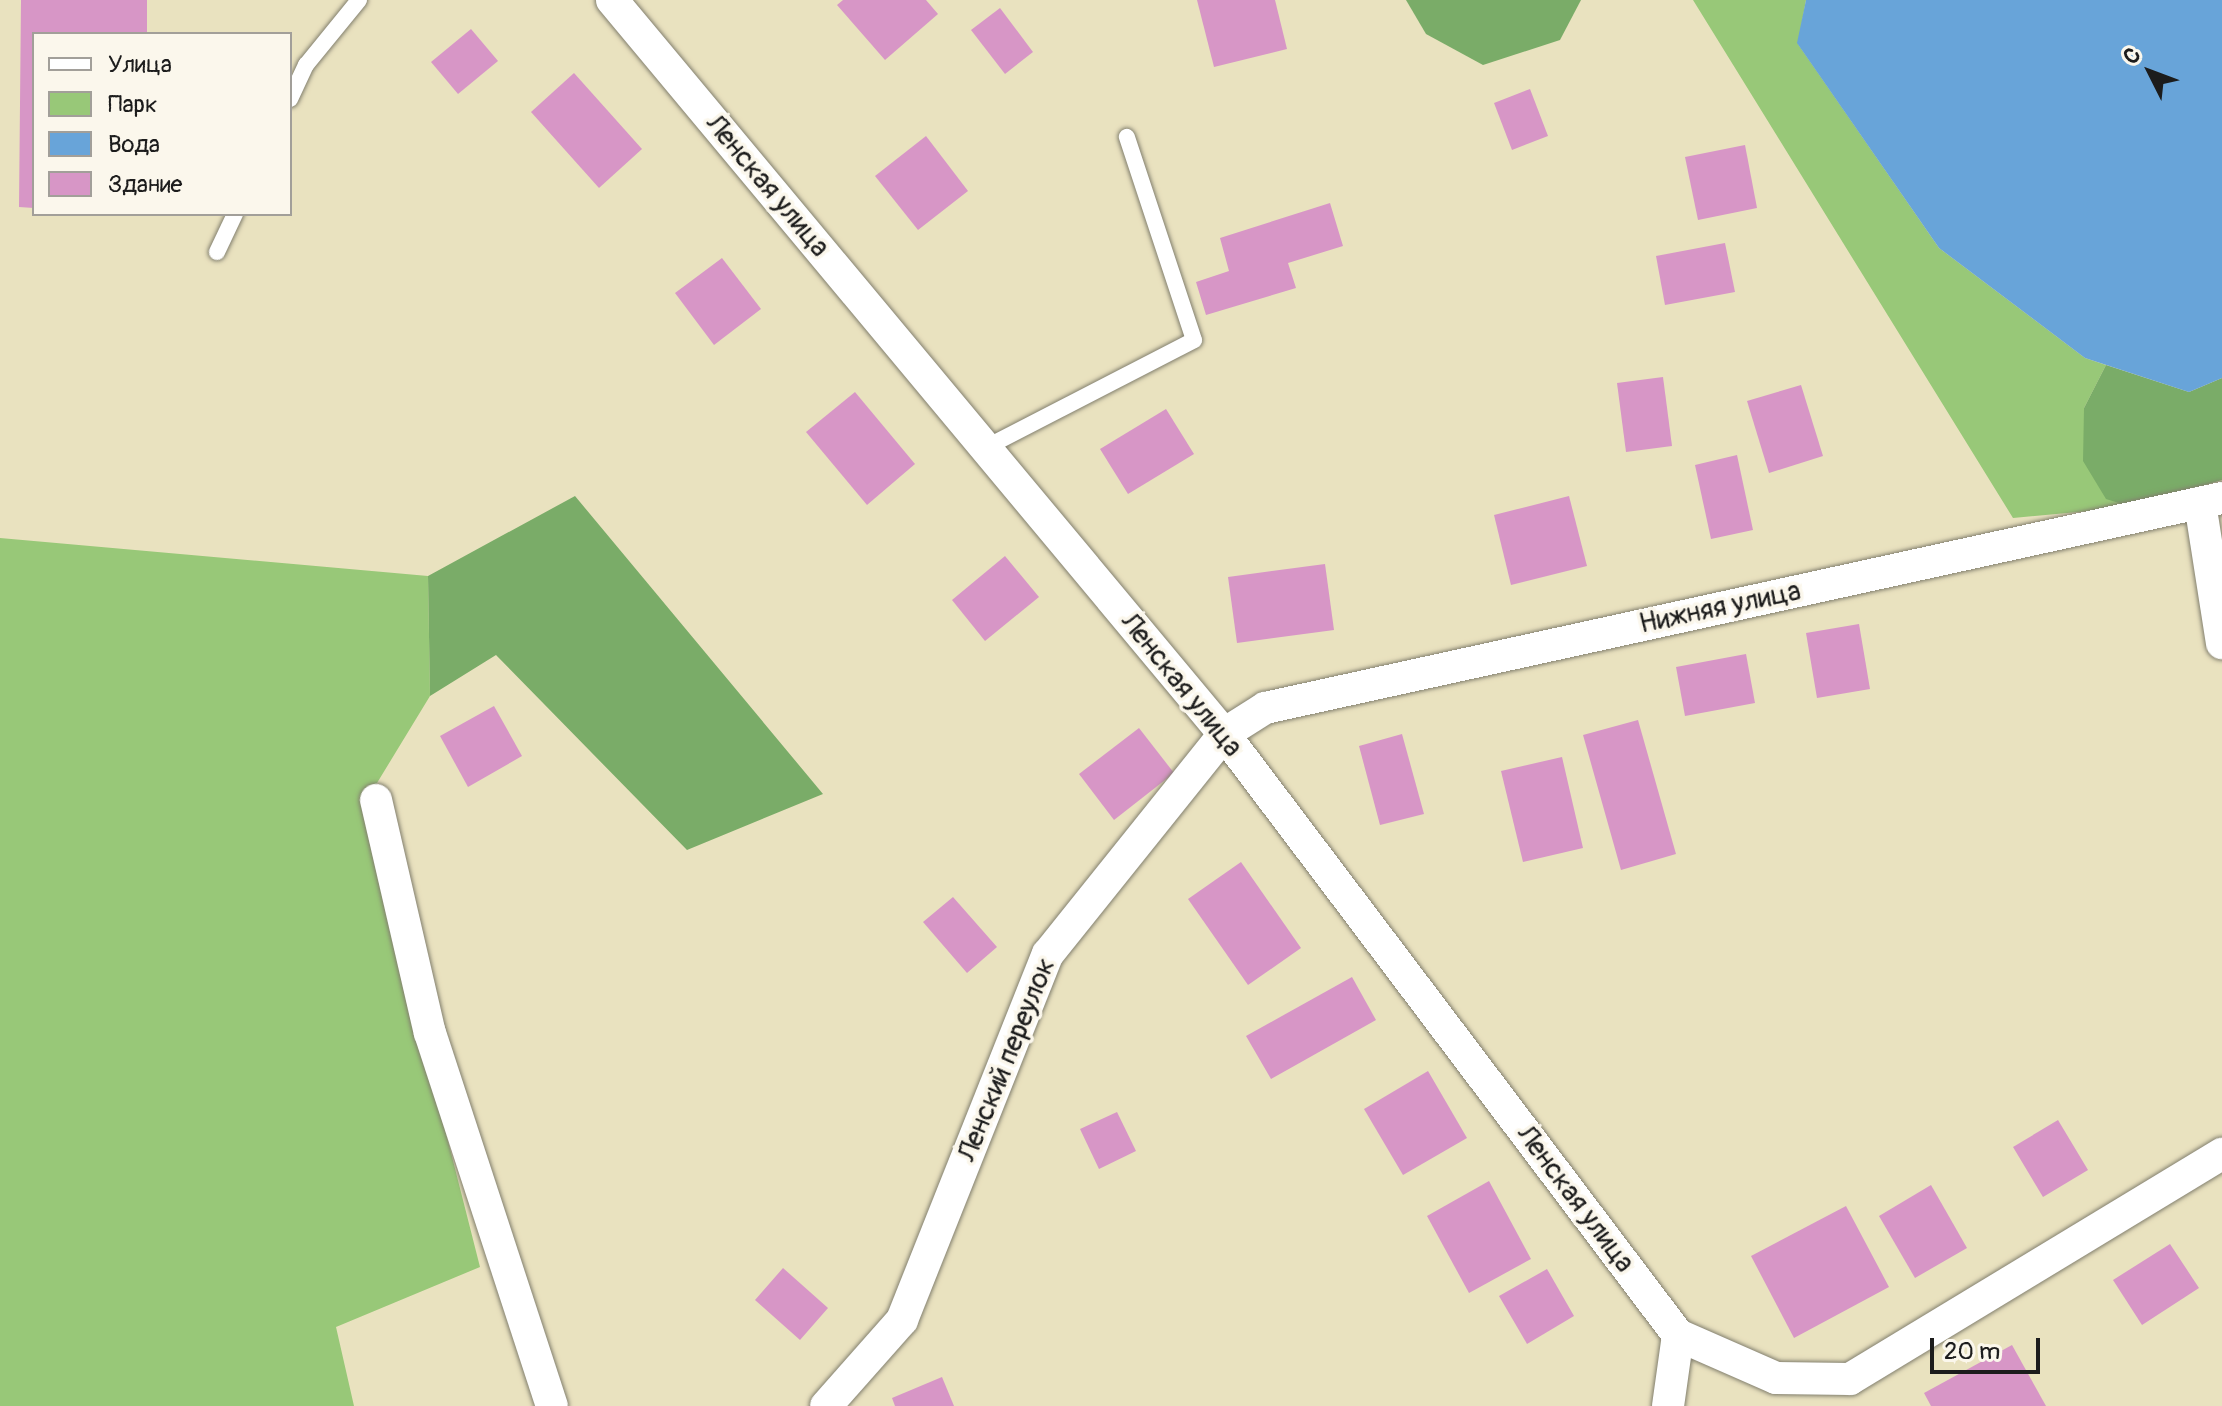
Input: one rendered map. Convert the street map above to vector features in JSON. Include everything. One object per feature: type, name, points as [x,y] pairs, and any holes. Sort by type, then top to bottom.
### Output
[{"type":"street","name":"Ленская улица","points":[[612,0],[1224,734],[1678,1335]]},
{"type":"street","name":"Нижняя улица","points":[[1224,734],[1265,708],[2211,500]]},
{"type":"street","points":[[2211,500],[2222,643]]},
{"type":"street","name":"Ленский переулок","points":[[826,1406],[902,1320],[1048,954],[1224,734]]},
{"type":"street","points":[[376,800],[430,1033],[552,1406]]},
{"type":"street","points":[[1668,1406],[1678,1335],[1776,1378],[1850,1379],[2222,1154]]},
{"type":"lane","points":[[292,95],[306,65],[359,0]]},
{"type":"lane","points":[[985,448],[1194,340],[1127,137]]},
{"type":"lane","points":[[217,252],[234,216]]},
{"type":"green space","points":[[1406,0],[1581,0],[1560,40],[1483,65],[1426,34]]},
{"type":"green space","points":[[1693,0],[1806,0],[1798,44],[1939,248],[2085,358],[2106,365],[2084,408],[2132,507],[2013,518]]},
{"type":"green space","points":[[2106,365],[2189,392],[2222,378],[2222,480],[2132,507],[2106,499],[2083,461],[2084,408]]},
{"type":"green space","points":[[575,496],[823,794],[687,850],[496,655],[430,696],[428,576]]},
{"type":"green space","points":[[0,538],[428,576],[430,696],[363,806],[480,1267],[336,1327],[354,1406],[0,1406]]},
{"type":"water","points":[[1806,0],[2222,0],[2222,378],[2189,392],[2085,358],[1939,248],[1797,43]]},
{"type":"building","points":[[21,0],[147,0],[147,32],[32,32],[32,208],[19,207]]},
{"type":"building","points":[[843,0],[926,0],[938,14],[885,60],[837,5]]},
{"type":"building","points":[[1197,0],[1275,0],[1287,49],[1214,67]]},
{"type":"building","points":[[1000,8],[1033,52],[1005,74],[971,30]]},
{"type":"building","points":[[471,29],[498,61],[458,94],[431,62]]},
{"type":"building","points":[[574,73],[642,149],[599,188],[531,112]]},
{"type":"building","points":[[1530,89],[1548,136],[1512,150],[1494,103]]},
{"type":"building","points":[[926,136],[968,191],[918,230],[875,176]]},
{"type":"building","points":[[1745,145],[1757,208],[1698,220],[1685,157]]},
{"type":"building","points":[[1330,203],[1343,246],[1288,263],[1296,288],[1206,315],[1196,282],[1229,271],[1220,238]]},
{"type":"building","points":[[1725,243],[1735,292],[1665,305],[1656,256]]},
{"type":"building","points":[[722,258],[761,309],[714,345],[675,293]]},
{"type":"building","points":[[1663,377],[1672,446],[1626,452],[1617,383]]},
{"type":"building","points":[[1801,385],[1823,456],[1769,473],[1747,401]]},
{"type":"building","points":[[855,392],[915,464],[867,505],[806,432]]},
{"type":"building","points":[[1166,409],[1194,454],[1128,494],[1100,449]]},
{"type":"building","points":[[1737,455],[1753,530],[1711,539],[1695,465]]},
{"type":"building","points":[[1569,496],[1587,566],[1511,585],[1494,515]]},
{"type":"building","points":[[1005,556],[1039,597],[985,641],[952,600]]},
{"type":"building","points":[[1325,564],[1334,630],[1237,643],[1228,577]]},
{"type":"building","points":[[1859,624],[1870,689],[1817,698],[1806,633]]},
{"type":"building","points":[[1746,654],[1755,703],[1685,716],[1676,667]]},
{"type":"building","points":[[494,706],[522,756],[468,787],[440,736]]},
{"type":"building","points":[[1638,720],[1676,854],[1621,870],[1583,735]]},
{"type":"building","points":[[1139,728],[1174,773],[1114,820],[1079,774]]},
{"type":"building","points":[[1402,734],[1424,814],[1380,825],[1359,746]]},
{"type":"building","points":[[1562,757],[1583,848],[1523,862],[1501,771]]},
{"type":"building","points":[[1241,862],[1301,948],[1248,985],[1188,899]]},
{"type":"building","points":[[953,897],[997,947],[967,973],[923,922]]},
{"type":"building","points":[[1352,977],[1376,1020],[1271,1079],[1246,1036]]},
{"type":"building","points":[[1428,1071],[1467,1138],[1403,1175],[1364,1109]]},
{"type":"building","points":[[1117,1112],[1136,1151],[1099,1169],[1080,1129]]},
{"type":"building","points":[[2058,1120],[2088,1170],[2043,1197],[2013,1147]]},
{"type":"building","points":[[1489,1181],[1531,1259],[1469,1293],[1427,1216]]},
{"type":"building","points":[[1931,1185],[1967,1248],[1915,1278],[1879,1216]]},
{"type":"building","points":[[1846,1206],[1889,1287],[1794,1338],[1751,1256]]},
{"type":"building","points":[[2170,1244],[2199,1288],[2142,1325],[2113,1280]]},
{"type":"building","points":[[783,1268],[828,1308],[800,1340],[755,1300]]},
{"type":"building","points":[[1547,1269],[1574,1316],[1527,1344],[1499,1296]]},
{"type":"building","points":[[2012,1345],[2046,1406],[1931,1406],[1924,1393]]},
{"type":"building","points":[[942,1377],[954,1406],[895,1406],[892,1398]]}]
